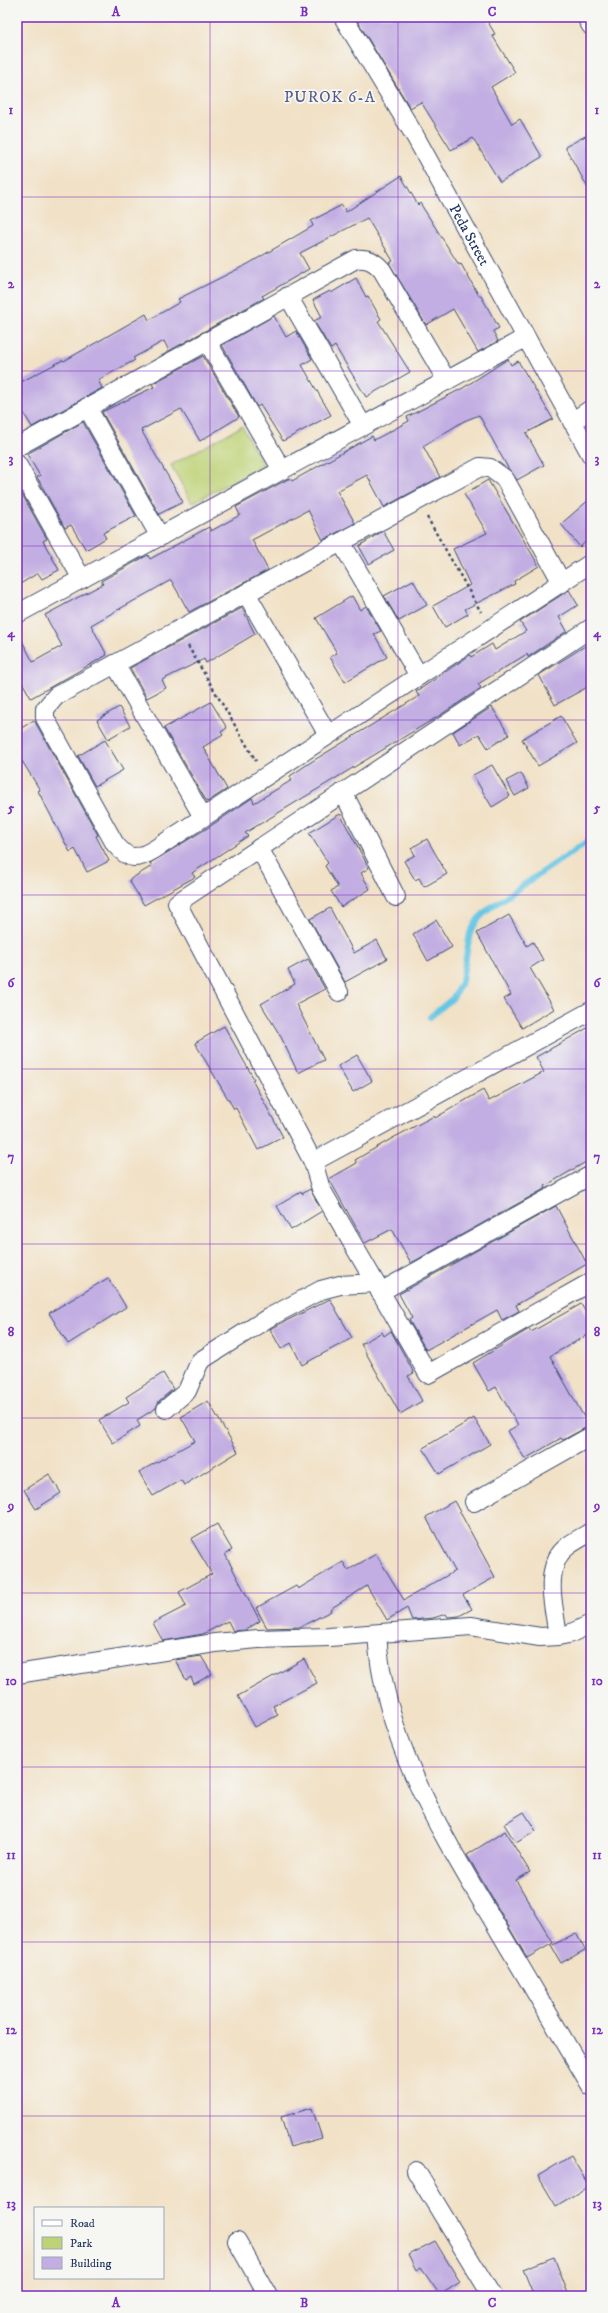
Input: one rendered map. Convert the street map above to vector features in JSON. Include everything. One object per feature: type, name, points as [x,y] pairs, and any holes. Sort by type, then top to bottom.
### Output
[{"type":"street","name":"Peda Street","points":[[343,17],[414,136],[591,455]]},
{"type":"street","points":[[586,17],[591,26]]},
{"type":"street","points":[[17,446],[356,259],[366,258],[376,262],[447,381]]},
{"type":"street","points":[[288,296],[363,426]]},
{"type":"street","points":[[17,614],[525,338]]},
{"type":"street","points":[[207,340],[282,470]]},
{"type":"street","points":[[87,408],[160,537]]},
{"type":"street","points":[[572,422],[591,409]]},
{"type":"street","points":[[17,464],[82,579]]},
{"type":"street","points":[[562,582],[505,479],[490,468],[480,467],[56,696],[45,709],[45,718],[114,844],[123,854],[134,858],[145,855],[265,777],[591,563]]},
{"type":"street","points":[[341,542],[419,676]]},
{"type":"street","points":[[246,593],[328,735]]},
{"type":"street","points":[[591,628],[177,903],[313,1162],[321,1189],[428,1374],[591,1282]]},
{"type":"street","points":[[115,664],[203,817]]},
{"type":"street","points":[[343,792],[396,897]]},
{"type":"street","points":[[259,848],[339,992]]},
{"type":"street","points":[[313,1162],[591,1011]]},
{"type":"street","points":[[166,1409],[187,1391],[200,1361],[268,1318],[321,1290],[340,1285],[378,1288],[591,1175]]},
{"type":"street","points":[[474,1502],[591,1436]]},
{"type":"street","points":[[558,1636],[552,1587],[557,1559],[572,1544],[591,1532]]},
{"type":"street","points":[[17,1674],[215,1643],[258,1639],[377,1634],[471,1626],[540,1637],[569,1634],[591,1624]]},
{"type":"street","points":[[377,1634],[379,1665],[394,1728],[434,1817],[591,2086]]},
{"type":"street","points":[[416,2171],[492,2296]]},
{"type":"street","points":[[237,2241],[268,2296]]},
{"type":"path","points":[[418,501],[490,629]]},
{"type":"path","points":[[178,630],[265,777]]},
{"type":"green space","points":[[242,426],[263,465],[192,503],[171,465]]},
{"type":"building","points":[[355,17],[485,17],[495,34],[492,35],[515,72],[491,87],[512,124],[520,119],[542,157],[500,182],[473,138],[451,150],[421,102],[410,108]]},
{"type":"building","points":[[591,133],[591,193],[565,147]]},
{"type":"building","points":[[401,176],[418,205],[420,203],[459,265],[461,264],[479,296],[481,296],[499,328],[493,331],[498,341],[478,352],[453,309],[426,325],[389,263],[393,261],[367,218],[300,253],[309,269],[262,296],[264,298],[169,351],[164,341],[133,358],[135,360],[98,380],[102,388],[32,427],[17,402],[17,384],[63,360],[64,361],[146,314],[149,320],[180,302],[178,299],[248,264],[313,226],[311,221],[342,205],[346,212]]},
{"type":"building","points":[[356,278],[366,297],[368,296],[381,319],[378,321],[410,372],[366,397],[335,346],[331,349],[314,321],[322,317],[313,300],[330,291],[331,293]]},
{"type":"building","points":[[274,316],[286,337],[296,331],[312,359],[302,365],[331,415],[283,441],[260,405],[257,407],[222,345]]},
{"type":"building","points":[[203,356],[239,417],[200,441],[181,409],[141,430],[183,502],[159,514],[102,412],[154,387],[152,384]]},
{"type":"building","points":[[508,359],[511,365],[518,361],[553,419],[526,433],[544,465],[517,480],[508,468],[479,415],[464,421],[423,446],[440,477],[384,507],[367,475],[337,491],[355,523],[323,540],[308,510],[278,526],[252,540],[268,570],[189,612],[171,580],[91,625],[107,655],[31,698],[17,673],[17,631],[33,662],[62,646],[45,615],[103,584],[101,581],[148,555],[150,559],[209,527],[211,531],[240,515],[236,507],[290,478],[292,481],[372,436],[374,440],[409,421],[407,417],[463,388]]},
{"type":"building","points":[[83,422],[136,516],[103,533],[106,538],[86,550],[71,525],[65,528],[37,477],[40,476],[27,454]]},
{"type":"building","points":[[488,480],[539,566],[514,581],[515,584],[465,609],[468,614],[445,627],[433,606],[470,585],[453,549],[487,533],[464,494]]},
{"type":"building","points":[[19,489],[47,539],[43,541],[59,570],[42,579],[38,573],[17,586],[17,490]]},
{"type":"building","points":[[591,498],[591,537],[580,547],[561,524]]},
{"type":"building","points":[[383,531],[394,550],[369,564],[359,546]]},
{"type":"building","points":[[413,580],[427,605],[399,621],[384,596]]},
{"type":"building","points":[[569,590],[578,605],[559,617],[567,631],[528,657],[527,654],[478,684],[481,688],[442,714],[245,833],[248,836],[192,873],[195,877],[144,905],[129,880],[152,866],[150,863],[209,827],[252,798],[254,803],[292,780],[290,776],[419,696],[416,692],[470,655],[471,657],[492,644],[495,650],[526,631],[520,622]]},
{"type":"building","points":[[352,596],[360,610],[366,606],[381,631],[374,634],[387,657],[345,682],[330,657],[337,653],[316,618]]},
{"type":"building","points":[[242,608],[255,634],[206,663],[204,659],[162,680],[166,688],[147,698],[130,668]]},
{"type":"building","points":[[585,646],[591,657],[591,685],[555,705],[539,675]]},
{"type":"building","points":[[211,702],[227,728],[221,732],[223,735],[203,747],[227,789],[207,802],[164,728]]},
{"type":"building","points":[[119,707],[130,726],[108,739],[97,720]]},
{"type":"building","points":[[492,707],[509,735],[488,748],[479,734],[460,745],[453,732]]},
{"type":"building","points":[[561,716],[577,743],[538,766],[522,739]]},
{"type":"building","points":[[34,720],[98,835],[96,836],[109,861],[87,872],[75,849],[70,852],[38,791],[40,790],[22,761],[17,764],[17,731]]},
{"type":"building","points":[[105,740],[123,770],[95,786],[78,756]]},
{"type":"building","points":[[492,765],[510,796],[492,807],[473,775]]},
{"type":"building","points":[[521,773],[529,788],[515,796],[506,781]]},
{"type":"building","points":[[340,814],[369,868],[361,873],[370,889],[341,907],[331,891],[338,887],[325,866],[328,863],[309,833]]},
{"type":"building","points":[[427,839],[447,874],[424,887],[419,878],[415,880],[404,861],[415,855],[411,848]]},
{"type":"building","points":[[330,908],[354,953],[377,940],[387,959],[345,982],[310,919]]},
{"type":"building","points":[[509,915],[527,946],[533,942],[543,960],[530,968],[554,1009],[522,1028],[504,999],[511,995],[477,933]]},
{"type":"building","points":[[436,920],[452,947],[428,961],[413,934]]},
{"type":"building","points":[[308,959],[325,989],[296,1004],[324,1060],[298,1073],[281,1037],[261,1004],[295,984],[288,970]]},
{"type":"building","points":[[224,1026],[254,1079],[252,1080],[283,1137],[258,1150],[236,1108],[234,1109],[195,1043]]},
{"type":"building","points":[[591,1026],[591,1159],[545,1186],[546,1188],[411,1263],[392,1229],[365,1243],[329,1179],[357,1163],[355,1160],[391,1139],[434,1116],[435,1118],[483,1090],[489,1101],[544,1072],[536,1057]]},
{"type":"building","points":[[357,1055],[372,1081],[353,1092],[338,1066]]},
{"type":"building","points":[[310,1189],[322,1211],[291,1230],[277,1206],[301,1192],[302,1194]]},
{"type":"building","points":[[556,1206],[587,1264],[516,1305],[519,1311],[502,1320],[497,1310],[426,1350],[409,1320],[412,1318],[399,1294]]},
{"type":"building","points":[[108,1278],[126,1307],[68,1344],[49,1313]]},
{"type":"building","points":[[330,1299],[352,1338],[302,1365],[291,1343],[281,1349],[270,1329]]},
{"type":"building","points":[[581,1304],[591,1322],[591,1333],[550,1356],[589,1426],[563,1440],[561,1438],[525,1459],[508,1431],[518,1425],[496,1387],[489,1391],[473,1363],[529,1329],[531,1332]]},
{"type":"building","points":[[391,1331],[414,1373],[408,1376],[422,1401],[400,1414],[361,1344],[382,1332],[384,1336]]},
{"type":"building","points":[[163,1373],[173,1389],[159,1401],[156,1408],[137,1420],[140,1426],[113,1443],[99,1420],[129,1402],[126,1397]]},
{"type":"building","points":[[208,1401],[238,1452],[184,1485],[181,1480],[153,1496],[139,1472],[195,1441],[181,1417]]},
{"type":"building","points":[[474,1418],[490,1444],[439,1474],[423,1448]]},
{"type":"building","points":[[49,1474],[61,1493],[36,1509],[24,1490]]},
{"type":"building","points":[[454,1501],[495,1577],[463,1595],[472,1609],[459,1616],[448,1617],[446,1614],[433,1618],[412,1620],[407,1608],[387,1620],[367,1586],[330,1609],[331,1611],[300,1627],[267,1628],[256,1608],[296,1586],[298,1589],[343,1562],[348,1570],[376,1554],[404,1600],[455,1571],[426,1517]]},
{"type":"building","points":[[217,1524],[232,1550],[225,1554],[260,1621],[245,1630],[233,1631],[228,1621],[203,1634],[163,1641],[153,1623],[186,1606],[179,1592],[212,1574],[191,1539]]},
{"type":"building","points":[[201,1656],[212,1674],[194,1684],[191,1677],[186,1680],[175,1660]]},
{"type":"building","points":[[304,1659],[317,1683],[273,1706],[278,1715],[255,1727],[238,1696]]},
{"type":"building","points":[[524,1812],[536,1831],[516,1843],[504,1824]]},
{"type":"building","points":[[505,1831],[530,1872],[516,1880],[553,1943],[527,1958],[467,1855]]},
{"type":"building","points":[[576,1933],[585,1950],[561,1963],[551,1946]]},
{"type":"building","points":[[312,2108],[322,2138],[290,2147],[281,2117]]},
{"type":"building","points":[[571,2156],[589,2186],[556,2206],[538,2176]]},
{"type":"building","points":[[435,2241],[460,2282],[440,2295],[421,2268],[416,2271],[408,2255]]},
{"type":"building","points":[[554,2257],[569,2296],[534,2296],[523,2269]]},
{"type":"waterway","points":[[430,1017],[453,998],[462,981],[470,933],[478,919],[491,907],[591,839]]},
{"type":"district","name":"PUROK 6-A","points":[[330,96]]}]
